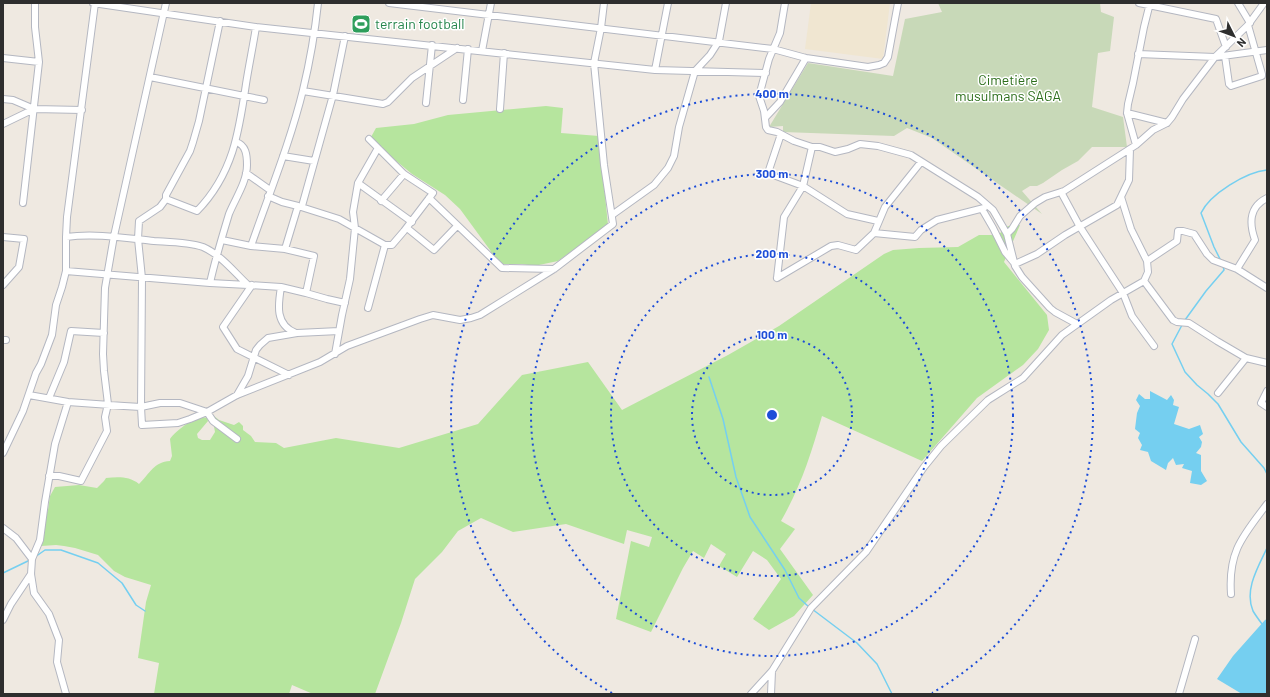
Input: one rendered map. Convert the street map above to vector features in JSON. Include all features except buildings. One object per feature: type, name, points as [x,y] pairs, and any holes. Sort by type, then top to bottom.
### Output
[{"type":"street","points":[[23,203],[39,62],[35,27],[35,3]]},
{"type":"street","points":[[3,453],[23,411],[36,373],[42,364],[52,335],[56,305],[66,271],[66,237],[94,3],[256,27],[655,70],[766,73]]},
{"type":"street","points":[[49,476],[81,481],[107,431],[105,417],[108,404],[104,372],[105,288],[114,236],[166,3]]},
{"type":"street","points":[[251,246],[283,156],[303,91],[315,33],[318,3]]},
{"type":"street","points":[[389,3],[773,49],[806,58],[868,67],[879,65],[884,62],[889,54],[898,3]]},
{"type":"street","points":[[482,51],[491,3]]},
{"type":"street","points":[[220,21],[199,121],[193,142],[184,163],[168,189],[166,200],[160,207],[139,221],[138,239],[142,278],[142,425],[178,423],[207,412],[237,395],[320,362],[347,346],[433,315],[460,320],[480,315],[554,269],[613,224],[604,166],[594,63],[604,3]]},
{"type":"street","points":[[655,70],[668,3]]},
{"type":"street","points":[[612,215],[654,185],[668,168],[674,156],[684,109],[695,71],[710,55],[718,42],[726,3]]},
{"type":"street","points":[[785,3],[780,33],[768,59],[766,73],[759,96],[768,130],[812,147],[820,147],[835,152],[848,150],[860,144],[878,146],[911,155],[990,206],[1007,234],[1015,264]]},
{"type":"street","points":[[1139,3],[1150,4],[1216,19],[1226,46]]},
{"type":"street","points":[[1225,56],[1229,84],[1232,86],[1262,76],[1249,24],[1238,3]]},
{"type":"street","points":[[1007,234],[1026,210],[1045,197],[1061,192],[1136,145],[1153,130],[1167,123],[1215,57],[1249,24],[1264,3]]},
{"type":"street","points":[[1136,145],[1127,113],[1138,54],[1150,4]]},
{"type":"street","points":[[166,200],[197,210],[214,190],[231,156],[236,142],[256,27]]},
{"type":"street","points":[[285,249],[300,206],[333,95],[345,36]]},
{"type":"street","points":[[426,103],[432,46]]},
{"type":"street","points":[[303,91],[386,103],[412,78],[457,48]]},
{"type":"street","points":[[463,100],[468,50]]},
{"type":"street","points":[[1138,54],[1215,57],[1267,50]]},
{"type":"street","points":[[500,109],[504,53]]},
{"type":"street","points":[[3,58],[39,62]]},
{"type":"street","points":[[765,118],[780,102],[806,58]]},
{"type":"street","points":[[150,78],[264,100]]},
{"type":"street","points":[[3,99],[13,100],[34,109],[82,110]]},
{"type":"street","points":[[3,124],[34,109]]},
{"type":"street","points":[[1127,113],[1167,123]]},
{"type":"street","points":[[781,134],[768,172],[803,186],[847,214],[878,221]]},
{"type":"street","points":[[246,173],[282,202],[300,206],[339,219],[385,245],[392,245],[412,222],[433,193],[404,174],[369,139]]},
{"type":"street","points":[[210,283],[230,213],[246,173],[247,165],[245,150],[243,146],[236,142]]},
{"type":"street","points":[[812,147],[803,186],[784,218],[777,278],[831,246],[838,245],[856,250],[874,234],[878,221],[885,207],[921,162]]},
{"type":"street","points":[[335,354],[350,279],[355,228],[353,212],[358,184],[378,148]]},
{"type":"street","points":[[1015,264],[1037,254],[1080,226],[1117,205],[1129,180],[1130,149]]},
{"type":"street","points":[[283,156],[314,161]]},
{"type":"street","points":[[381,200],[404,174]]},
{"type":"street","points":[[358,184],[412,222]]},
{"type":"street","points":[[1061,192],[1080,226],[1122,293],[1132,316],[1154,346]]},
{"type":"street","points":[[751,694],[772,671],[811,608],[866,552],[924,467],[941,446],[988,400],[1023,378],[1062,335],[1122,293],[1144,281],[1148,272],[1147,262],[1131,229],[1121,197]]},
{"type":"street","points":[[429,198],[502,268],[554,269]]},
{"type":"street","points":[[1237,269],[1255,240],[1251,230],[1252,211],[1267,198]]},
{"type":"street","points":[[874,234],[915,237],[921,230],[937,220],[990,206]]},
{"type":"street","points":[[982,209],[1005,252],[1015,264],[1022,277],[1045,304],[1055,312],[1077,324]]},
{"type":"street","points":[[407,228],[434,250],[457,226]]},
{"type":"street","points":[[1147,262],[1177,241],[1178,231],[1183,231],[1194,234],[1207,254],[1214,260],[1237,269],[1267,288]]},
{"type":"street","points":[[66,237],[81,235],[114,236],[190,244],[203,247],[217,255],[250,285]]},
{"type":"street","points":[[3,237],[24,239],[19,267],[3,284]]},
{"type":"street","points":[[222,240],[251,246],[285,249],[314,256],[306,293]]},
{"type":"street","points":[[368,308],[385,245]]},
{"type":"street","points":[[66,271],[142,278],[281,287],[345,303]]},
{"type":"street","points":[[1144,281],[1173,320],[1177,322],[1189,323],[1246,358],[1267,363]]},
{"type":"street","points":[[250,285],[223,327],[236,349],[289,375]]},
{"type":"street","points":[[281,287],[278,305],[279,314],[286,328],[297,333]]},
{"type":"street","points":[[237,395],[248,376],[260,345],[268,338],[297,333],[339,330]]},
{"type":"street","points":[[49,398],[64,362],[71,331],[104,333]]},
{"type":"street","points":[[1218,393],[1246,358]]},
{"type":"street","points":[[1267,391],[1261,403],[1267,407]]},
{"type":"street","points":[[29,395],[68,402],[141,407],[171,402],[180,403],[207,412],[213,421],[237,439]]},
{"type":"street","points":[[66,694],[57,662],[59,640],[49,614],[34,593],[31,574],[32,559],[40,540],[54,444],[68,402]]},
{"type":"street","points":[[1231,594],[1230,579],[1237,547],[1245,533],[1267,504]]},
{"type":"street","points":[[3,528],[16,538],[32,559]]},
{"type":"street","points":[[3,620],[11,604],[31,574]]},
{"type":"street","points":[[1179,694],[1195,639]]},
{"type":"street","points":[[771,694],[772,671]]},
{"type":"shaded area","points":[[811,3],[890,3],[883,59],[805,49]]},
{"type":"green space","name":"Cimetière musulmans SAGA","points":[[938,3],[1100,3],[1101,12],[1114,17],[1110,51],[1098,53],[1092,107],[1123,117],[1127,147],[1092,147],[1078,161],[1043,183],[1037,186],[1030,186],[1022,191],[1042,214],[932,138],[907,128],[894,136],[783,132],[783,126],[769,127],[808,63],[893,76],[905,19],[942,12]]},
{"type":"green space","points":[[546,106],[563,108],[561,133],[599,136],[608,225],[558,261],[534,266],[522,264],[503,264],[493,256],[460,209],[445,195],[412,174],[389,155],[371,137],[376,128],[414,124],[448,115]]},
{"type":"green space","points":[[1020,225],[1004,262],[1047,315],[1049,330],[1038,349],[1023,365],[977,398],[922,461],[822,416],[805,470],[781,521],[795,529],[780,549],[813,595],[794,616],[769,630],[753,619],[781,579],[767,560],[753,551],[737,577],[719,566],[726,554],[711,544],[704,558],[693,551],[651,632],[616,619],[631,541],[649,547],[652,537],[627,530],[624,544],[566,524],[513,532],[481,518],[458,531],[442,552],[415,579],[401,623],[375,694],[313,694],[292,685],[289,694],[154,694],[159,663],[138,658],[146,602],[151,585],[125,577],[114,571],[98,555],[64,546],[41,546],[44,519],[48,510],[50,496],[55,487],[79,485],[97,488],[106,478],[115,477],[127,478],[139,484],[149,472],[160,463],[170,461],[172,456],[170,439],[182,428],[198,419],[207,418],[208,421],[197,434],[198,438],[202,440],[210,440],[215,432],[213,421],[214,416],[219,420],[234,425],[239,422],[243,426],[243,430],[251,436],[255,442],[276,443],[284,448],[336,438],[399,448],[478,424],[522,375],[588,362],[622,410],[728,355],[779,326],[884,254],[893,250],[958,247],[979,235],[998,235],[1008,226]]},
{"type":"water","points":[[1150,391],[1167,400],[1171,395],[1174,400],[1173,405],[1179,407],[1174,424],[1189,429],[1200,425],[1203,434],[1199,437],[1202,442],[1201,447],[1196,453],[1201,455],[1201,471],[1207,481],[1201,485],[1190,483],[1192,471],[1182,468],[1184,464],[1176,465],[1173,458],[1168,463],[1166,470],[1151,461],[1148,452],[1140,450],[1142,445],[1138,438],[1140,433],[1135,429],[1137,413],[1140,406],[1136,400],[1139,394],[1145,399],[1150,399]]},
{"type":"water","points":[[1267,619],[1267,694],[1242,694],[1217,679],[1233,656]]},
{"type":"waterway","points":[[1221,261],[1201,213],[1212,199],[1239,179],[1267,170]]},
{"type":"waterway","points":[[1185,320],[1206,291],[1224,270],[1223,266]]},
{"type":"waterway","points":[[1182,325],[1172,344],[1185,372],[1218,404],[1241,442],[1264,468],[1267,474]]},
{"type":"waterway","points":[[709,377],[723,419],[736,477],[750,517],[785,570],[799,598],[809,607]]},
{"type":"waterway","points":[[1262,624],[1253,611],[1250,595],[1253,579],[1267,548]]},
{"type":"waterway","points":[[35,557],[45,550],[61,550],[98,563],[122,583],[136,605],[145,611]]},
{"type":"waterway","points":[[3,573],[30,560]]},
{"type":"waterway","points":[[812,609],[857,643],[877,664],[892,694]]},
{"type":"place","name":"terrain football","points":[[361,24]]}]
